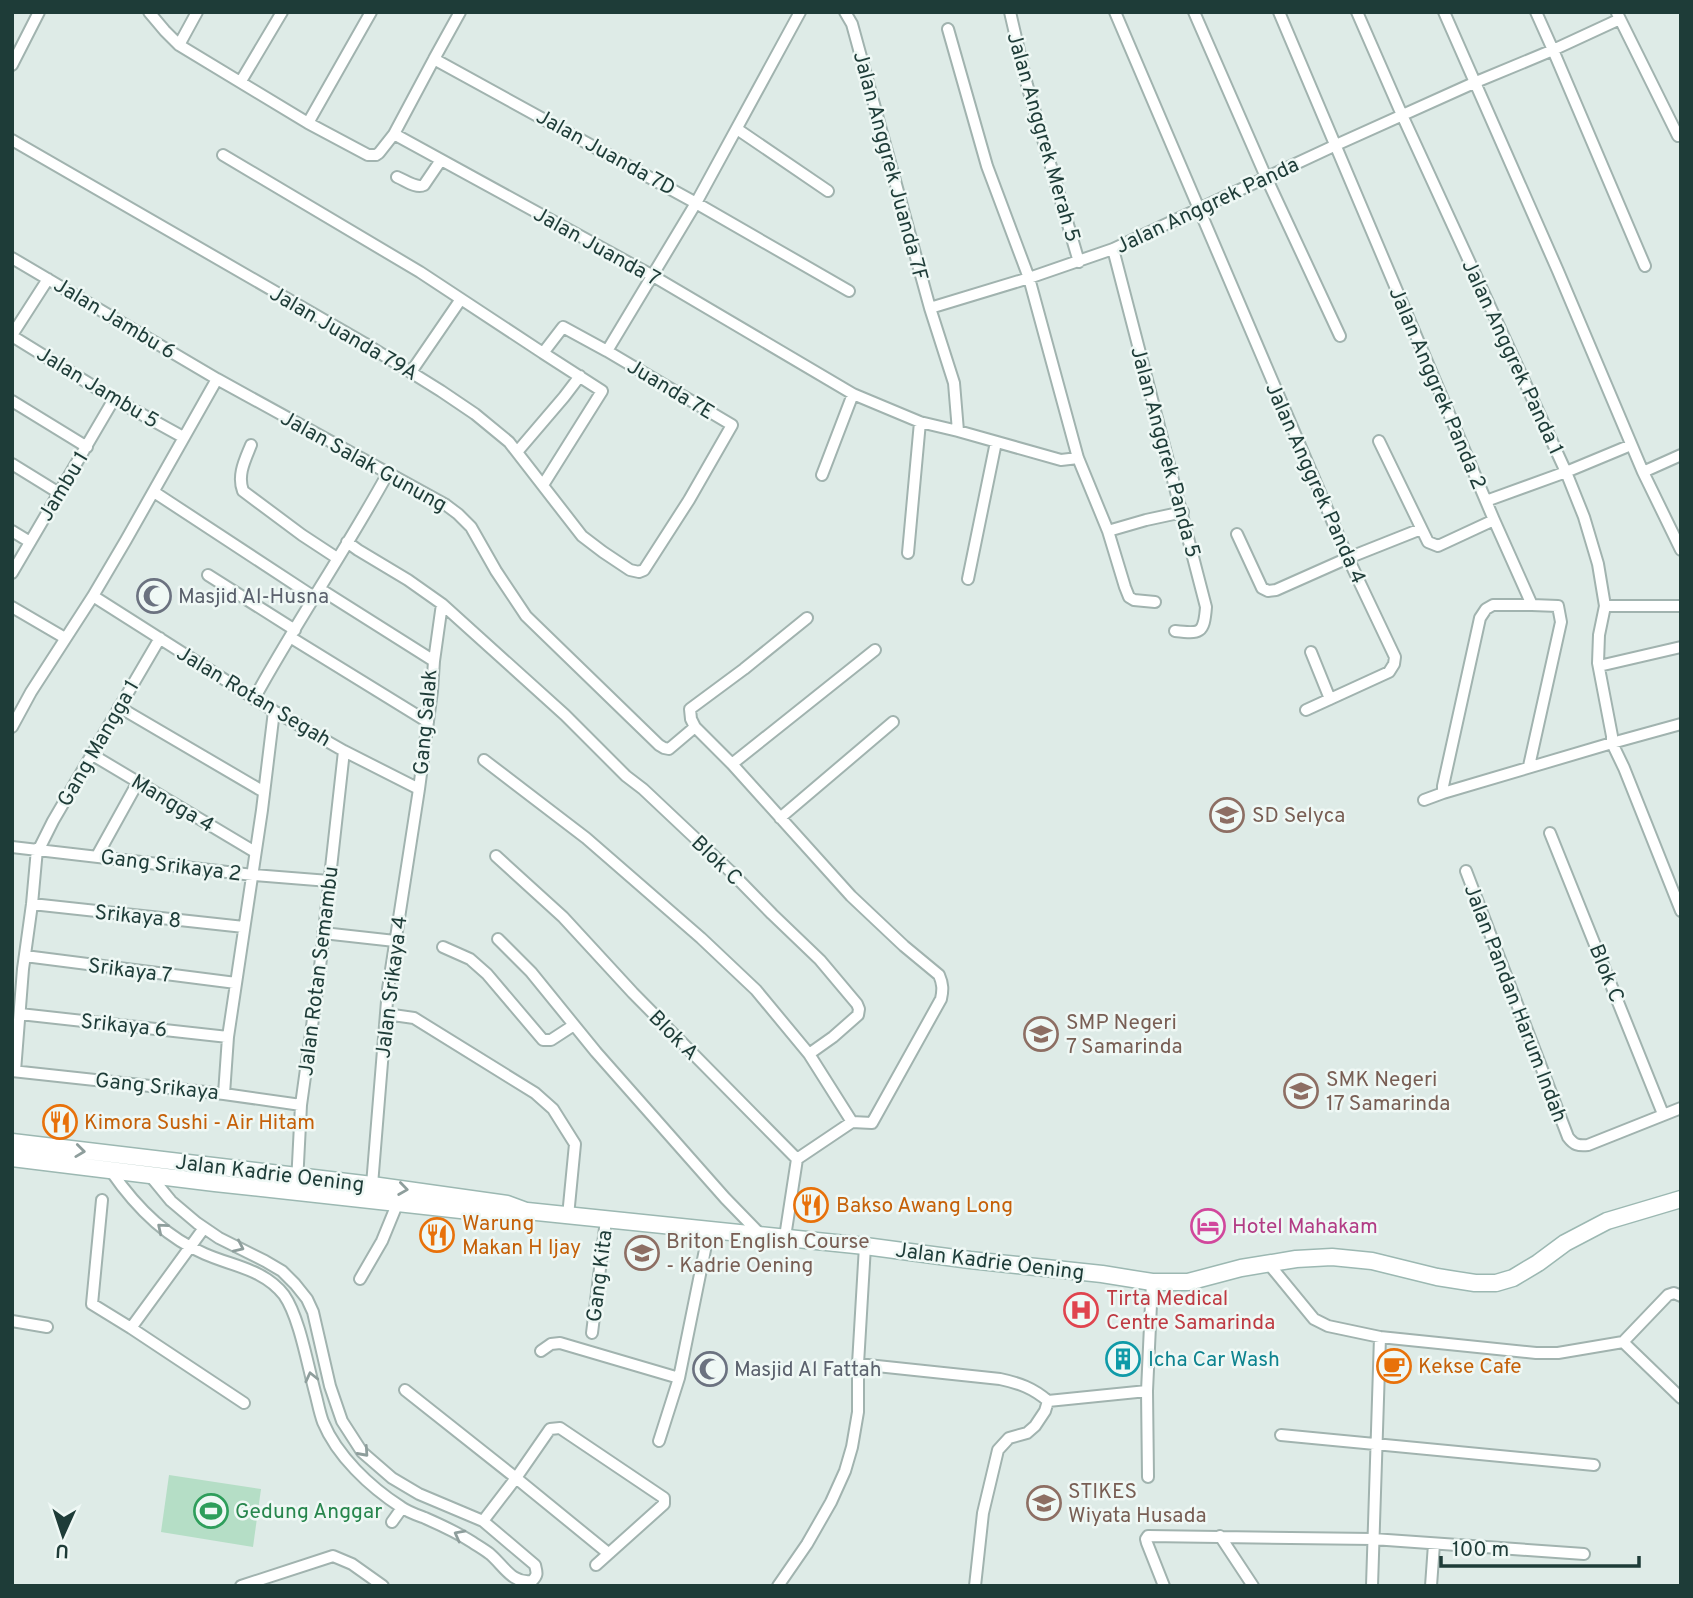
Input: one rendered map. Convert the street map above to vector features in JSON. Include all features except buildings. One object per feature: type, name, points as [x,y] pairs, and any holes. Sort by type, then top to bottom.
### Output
[{"type":"main road","name":"Jalan Kadrie Oening","points":[[12,1142],[136,1157],[398,1202],[506,1215],[527,1211]]},
{"type":"main road","name":"Jalan Kadrie Oening","points":[[12,1158],[149,1175],[297,1184],[372,1185],[508,1204],[527,1211],[864,1245],[970,1260],[1102,1273],[1152,1282],[1188,1282],[1268,1263],[1332,1258],[1372,1261],[1475,1283],[1496,1283],[1513,1278],[1565,1243],[1607,1221],[1681,1199]]},
{"type":"street","points":[[12,65],[39,12]]},
{"type":"street","points":[[149,12],[164,32],[179,45],[308,123],[368,155],[379,153],[394,134],[460,12]]},
{"type":"street","points":[[179,45],[197,12]]},
{"type":"street","points":[[241,81],[282,12]]},
{"type":"street","points":[[308,123],[371,12]]},
{"type":"street","points":[[543,353],[563,327],[607,351],[696,203],[800,12]]},
{"type":"street","name":"Jalan Anggrek Juanda 7F","points":[[845,12],[852,24],[930,308],[954,383],[958,430]]},
{"type":"street","name":"Jalan Anggrek Merah 5","points":[[1010,12],[1027,85],[1079,262]]},
{"type":"street","name":"Jalan Anggrek Panda 4","points":[[1115,12],[1348,558],[1395,657],[1389,672],[1307,710]]},
{"type":"street","points":[[1194,12],[1266,177],[1340,336]]},
{"type":"street","name":"Jalan Anggrek Panda 2","points":[[1279,12],[1532,606]]},
{"type":"street","name":"Jalan Anggrek Panda 1","points":[[1357,12],[1566,472],[1588,528],[1598,564],[1605,606],[1599,635],[1599,666],[1612,743],[1681,911]]},
{"type":"street","points":[[1444,12],[1631,445],[1681,550]]},
{"type":"street","points":[[1536,12],[1646,266]]},
{"type":"street","points":[[1618,15],[1678,136]]},
{"type":"street","name":"Jalan Anggrek Panda","points":[[930,308],[1113,249],[1402,115],[1553,50],[1618,15]]},
{"type":"street","points":[[948,29],[987,166],[1028,278],[1077,458],[1108,531],[1129,597],[1155,602]]},
{"type":"street","name":"Jalan Juanda 7D","points":[[434,59],[696,203],[849,292]]},
{"type":"street","points":[[737,128],[828,191]]},
{"type":"street","name":"Jalan Juanda 7","points":[[394,134],[653,276],[853,394],[920,422],[958,430],[1061,460],[1077,458]]},
{"type":"street","name":"Jalan Juanda 79A","points":[[12,140],[411,372],[475,414],[517,452],[582,536],[630,570],[639,572]]},
{"type":"street","points":[[223,155],[420,272],[602,391],[543,485]]},
{"type":"street","points":[[397,177],[421,187],[441,160]]},
{"type":"street","name":"Jalan Anggrek Panda 5","points":[[1113,249],[1206,607],[1203,628],[1194,633],[1175,631]]},
{"type":"street","name":"Jalan Jambu 6","points":[[12,257],[217,379]]},
{"type":"street","points":[[12,336],[48,279]]},
{"type":"street","points":[[411,372],[461,299]]},
{"type":"street","name":"Jalan Jambu 5","points":[[12,336],[183,438]]},
{"type":"street","name":"Juanda 7E","points":[[607,351],[732,425],[689,500],[644,570],[639,572]]},
{"type":"street","points":[[517,452],[580,376]]},
{"type":"street","points":[[12,727],[93,596],[217,379]]},
{"type":"street","name":"Jalan Salak Gunung","points":[[217,379],[458,514],[471,527],[496,571],[526,615],[659,745],[669,749],[695,727]]},
{"type":"street","points":[[821,475],[853,394]]},
{"type":"street","name":"Jambu 1","points":[[12,573],[114,399]]},
{"type":"street","points":[[12,401],[86,447]]},
{"type":"street","points":[[908,554],[920,422]]},
{"type":"street","points":[[1380,441],[1428,542],[1438,546],[1494,520]]},
{"type":"street","points":[[968,579],[996,442]]},
{"type":"street","points":[[251,445],[241,474],[243,491],[302,536],[337,558]]},
{"type":"street","points":[[1486,501],[1631,445]]},
{"type":"street","points":[[1643,472],[1681,454]]},
{"type":"street","points":[[12,464],[59,493]]},
{"type":"street","points":[[254,699],[388,473]]},
{"type":"street","name":"Gang Salak","points":[[154,492],[317,593],[434,661],[419,789]]},
{"type":"street","points":[[1108,531],[1182,512]]},
{"type":"street","points":[[1237,534],[1262,588],[1268,591],[1421,529]]},
{"type":"street","points":[[12,531],[30,542]]},
{"type":"street","points":[[348,542],[442,604],[434,661]]},
{"type":"street","points":[[208,575],[292,634],[428,722]]},
{"type":"street","name":"Jalan Rotan Segah","points":[[93,596],[274,711],[419,789]]},
{"type":"street","name":"Blok C","points":[[442,604],[565,715],[626,776],[730,871],[820,960],[857,1004],[858,1015],[809,1054]]},
{"type":"street","points":[[1443,793],[1480,618],[1486,609],[1493,605],[1558,606],[1561,622],[1529,766]]},
{"type":"street","points":[[1605,606],[1681,606]]},
{"type":"street","points":[[12,607],[65,638]]},
{"type":"street","points":[[785,1237],[797,1159],[852,1122],[872,1124],[941,999],[943,989],[939,975],[851,896],[695,727],[691,719],[690,709],[807,618]]},
{"type":"street","name":"Gang Mangga 1","points":[[38,849],[160,638]]},
{"type":"street","points":[[1599,666],[1681,647]]},
{"type":"street","points":[[732,764],[875,650]]},
{"type":"street","points":[[1311,652],[1330,699]]},
{"type":"street","points":[[119,707],[264,792]]},
{"type":"street","points":[[223,1094],[228,1037],[253,875],[274,711]]},
{"type":"street","points":[[780,818],[894,722]]},
{"type":"street","points":[[1424,800],[1529,766],[1681,724]]},
{"type":"street","name":"Jalan Rotan Semambu","points":[[297,1184],[301,1105],[319,976],[344,751]]},
{"type":"street","name":"Mangga 4","points":[[91,754],[255,852]]},
{"type":"street","points":[[484,760],[586,838],[701,938],[755,990],[809,1054],[852,1122]]},
{"type":"street","points":[[97,856],[138,782]]},
{"type":"street","name":"Jalan Srikaya 4","points":[[372,1185],[386,1014],[419,789]]},
{"type":"street","name":"Blok C","points":[[1550,833],[1663,1114]]},
{"type":"street","name":"Gang Srikaya 2","points":[[12,847],[253,875],[329,881]]},
{"type":"street","points":[[14,1071],[20,1014],[20,960],[32,904],[38,849]]},
{"type":"street","name":"Blok A","points":[[496,856],[563,917],[633,993],[797,1159]]},
{"type":"street","name":"Jalan Pandan Harum Indah","points":[[1466,871],[1568,1137],[1573,1143],[1588,1145],[1681,1108]]},
{"type":"street","name":"Srikaya 8","points":[[32,904],[244,927]]},
{"type":"street","points":[[323,933],[395,941]]},
{"type":"street","points":[[498,939],[531,972],[724,1198],[760,1234]]},
{"type":"street","points":[[443,947],[470,959],[543,1040],[551,1040],[574,1025]]},
{"type":"street","name":"Srikaya 7","points":[[20,960],[236,983]]},
{"type":"street","name":"Srikaya 6","points":[[20,1014],[228,1037]]},
{"type":"street","points":[[386,1014],[414,1018],[535,1093],[553,1109],[575,1144],[568,1216]]},
{"type":"street","name":"Gang Srikaya","points":[[14,1071],[301,1105]]},
{"type":"street","points":[[111,1171],[145,1213],[178,1241],[206,1255],[250,1270],[270,1282],[284,1296],[293,1314],[323,1422],[348,1461],[373,1486],[402,1508],[467,1539],[489,1553],[520,1582],[532,1581],[537,1577],[535,1565],[483,1521],[419,1494],[392,1478],[362,1452],[342,1421],[330,1386],[313,1312],[307,1299],[282,1271],[219,1238],[171,1202],[136,1157]]},
{"type":"street","points":[[102,1200],[92,1304],[244,1403]]},
{"type":"street","points":[[360,1279],[383,1241],[398,1202]]},
{"type":"street","name":"Gang Kita","points":[[592,1333],[606,1220]]},
{"type":"street","points":[[131,1328],[204,1228]]},
{"type":"street","points":[[659,1441],[678,1378],[709,1230]]},
{"type":"street","points":[[778,1586],[807,1544],[831,1502],[852,1447],[858,1412],[864,1245]]},
{"type":"street","points":[[1268,1263],[1314,1320],[1328,1326],[1380,1337],[1536,1353],[1558,1353],[1623,1342],[1668,1295],[1674,1293],[1681,1296]]},
{"type":"street","points":[[1148,1477],[1147,1391],[1152,1282]]},
{"type":"street","points":[[12,1321],[47,1327]]},
{"type":"street","points":[[1372,1586],[1380,1337]]},
{"type":"street","points":[[1623,1342],[1681,1398]]},
{"type":"street","points":[[541,1351],[551,1344],[560,1343],[678,1378]]},
{"type":"street","points":[[858,1364],[1000,1379],[1029,1387],[1048,1401],[1147,1391]]},
{"type":"street","points":[[405,1390],[608,1553]]},
{"type":"street","points":[[975,1586],[983,1513],[995,1456],[1009,1438],[1027,1433],[1035,1426],[1048,1401]]},
{"type":"street","points":[[483,1521],[550,1429],[560,1427],[664,1498],[664,1504],[596,1565]]},
{"type":"street","points":[[1281,1435],[1594,1465]]},
{"type":"street","points":[[392,1522],[402,1508]]},
{"type":"street","points":[[1220,1536],[1253,1586]]},
{"type":"street","points":[[1164,1586],[1147,1537],[1373,1539],[1584,1554]]},
{"type":"street","points":[[1431,1586],[1434,1544]]},
{"type":"street","points":[[241,1586],[333,1556],[352,1564],[383,1586]]},
{"type":"green space","name":"Gedung Anggar","points":[[169,1475],[261,1489],[253,1547],[161,1532]]},
{"type":"place","name":"Masjid Al-Husna","points":[[154,596]]},
{"type":"place","name":"SD Selyca","points":[[1227,815]]},
{"type":"place","name":"SMP Negeri 7 Samarinda","points":[[1041,1034]]},
{"type":"place","name":"SMK Negeri 17 Samarinda","points":[[1301,1091]]},
{"type":"place","name":"Kimora Sushi - Air Hitam","points":[[60,1122]]},
{"type":"place","name":"Bakso Awang Long","points":[[811,1205]]},
{"type":"place","name":"Hotel Mahakam","points":[[1208,1226]]},
{"type":"place","name":"Warung Makan H Ijay","points":[[437,1235]]},
{"type":"place","name":"Briton English Course - Kadrie Oening","points":[[642,1253]]},
{"type":"place","name":"Tirta Medical Centre Samarinda","points":[[1081,1310]]},
{"type":"place","name":"Icha Car Wash","points":[[1123,1359]]},
{"type":"place","name":"Kekse Cafe","points":[[1394,1366]]},
{"type":"place","name":"Masjid Al Fattah","points":[[710,1369]]},
{"type":"place","name":"STIKES Wiyata Husada","points":[[1044,1503]]},
{"type":"place","name":"Gedung Anggar","points":[[211,1511]]}]
